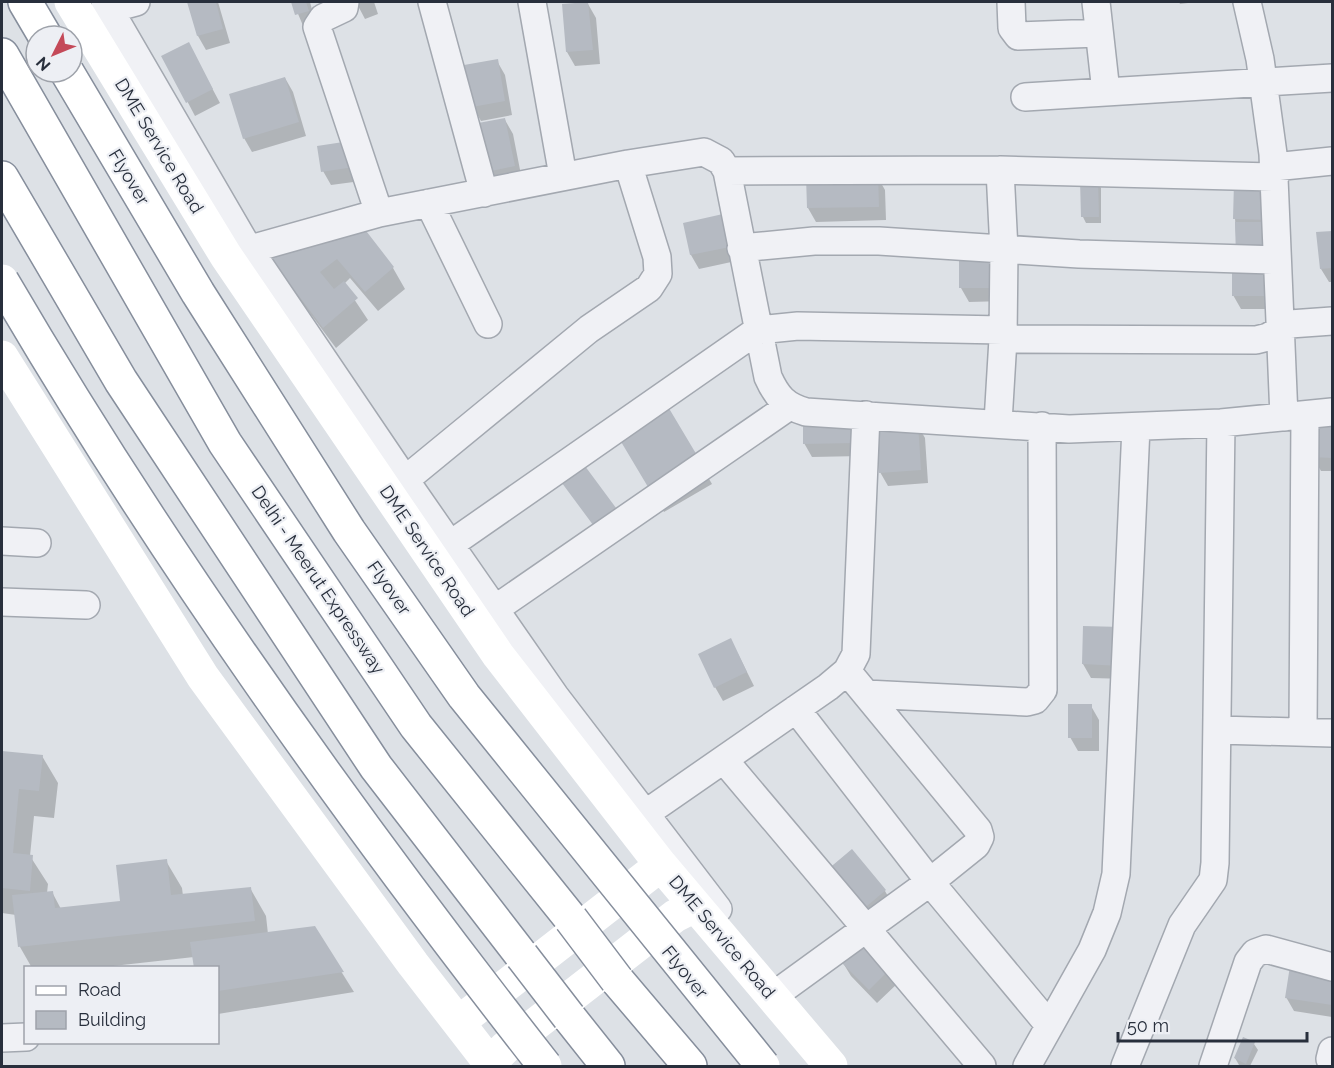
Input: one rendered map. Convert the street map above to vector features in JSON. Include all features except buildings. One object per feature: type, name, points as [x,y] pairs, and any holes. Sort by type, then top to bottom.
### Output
[{"type":"main road","points":[[25,2],[38,24]]},
{"type":"main road","name":"DME Service Road","points":[[70,2],[237,252],[498,655],[661,865],[831,1066]]},
{"type":"main road","name":"Delhi - Meerut Expressway","points":[[2,55],[225,443],[416,726],[618,980],[690,1066]]},
{"type":"main road","name":"Flyover","points":[[74,84],[198,293],[342,521],[457,687],[763,1066]]},
{"type":"main road","points":[[2,178],[121,381],[369,757],[608,1066]]},
{"type":"main road","points":[[2,281],[46,357],[220,625],[443,936],[545,1066]]},
{"type":"main road","points":[[2,357],[203,677],[491,1065],[506,1047],[666,923],[695,906]]},
{"type":"main road","points":[[458,1022],[661,865]]},
{"type":"street","points":[[136,2],[108,5],[237,252],[451,544],[555,696],[709,898],[850,1066]]},
{"type":"street","points":[[345,2],[344,8],[323,18],[317,27],[379,213]]},
{"type":"street","points":[[432,2],[484,193]]},
{"type":"street","points":[[532,2],[563,176]]},
{"type":"street","points":[[1011,2],[1012,28],[1018,36],[1099,33]]},
{"type":"street","points":[[1096,2],[1106,92]]},
{"type":"street","points":[[1247,2],[1264,83],[1274,172],[1280,331],[1294,416],[1303,732]]},
{"type":"street","points":[[1025,97],[1332,78]]},
{"type":"street","points":[[237,252],[379,213],[563,176],[704,152],[721,160],[727,171],[768,377],[777,395],[788,407],[806,412],[998,422],[1069,429],[1221,423],[1332,412]]},
{"type":"street","points":[[727,171],[1274,172],[1332,161]]},
{"type":"street","points":[[405,480],[589,329],[649,288],[658,274],[657,257],[628,164]]},
{"type":"street","points":[[998,422],[1003,334],[1004,250],[1000,170]]},
{"type":"street","points":[[429,203],[488,324]]},
{"type":"street","points":[[741,248],[825,241],[879,241],[1176,259],[1276,260]]},
{"type":"street","points":[[451,544],[758,330],[798,326],[1256,340],[1280,331],[1290,324],[1332,321]]},
{"type":"street","points":[[495,609],[788,407]]},
{"type":"street","points":[[645,814],[796,710],[847,671],[856,654],[859,632],[866,415]]},
{"type":"street","points":[[1125,1066],[1182,926],[1213,880],[1218,730],[1221,423]]},
{"type":"street","points":[[866,694],[1027,702],[1040,696],[1043,690],[1042,426]]},
{"type":"street","points":[[1027,1066],[1092,950],[1107,914],[1116,874],[1136,427]]},
{"type":"street","points":[[2,541],[37,543]]},
{"type":"street","points":[[2,602],[86,605]]},
{"type":"street","points":[[784,988],[930,882],[976,845],[980,837],[978,830],[847,671]]},
{"type":"street","points":[[796,710],[930,882],[1049,1025]]},
{"type":"street","points":[[1218,730],[1332,734]]},
{"type":"street","points":[[724,760],[863,929],[982,1066]]},
{"type":"street","points":[[1213,1066],[1248,962],[1255,953],[1266,949],[1332,967]]},
{"type":"street","points":[[2,1038],[24,1037]]}]
